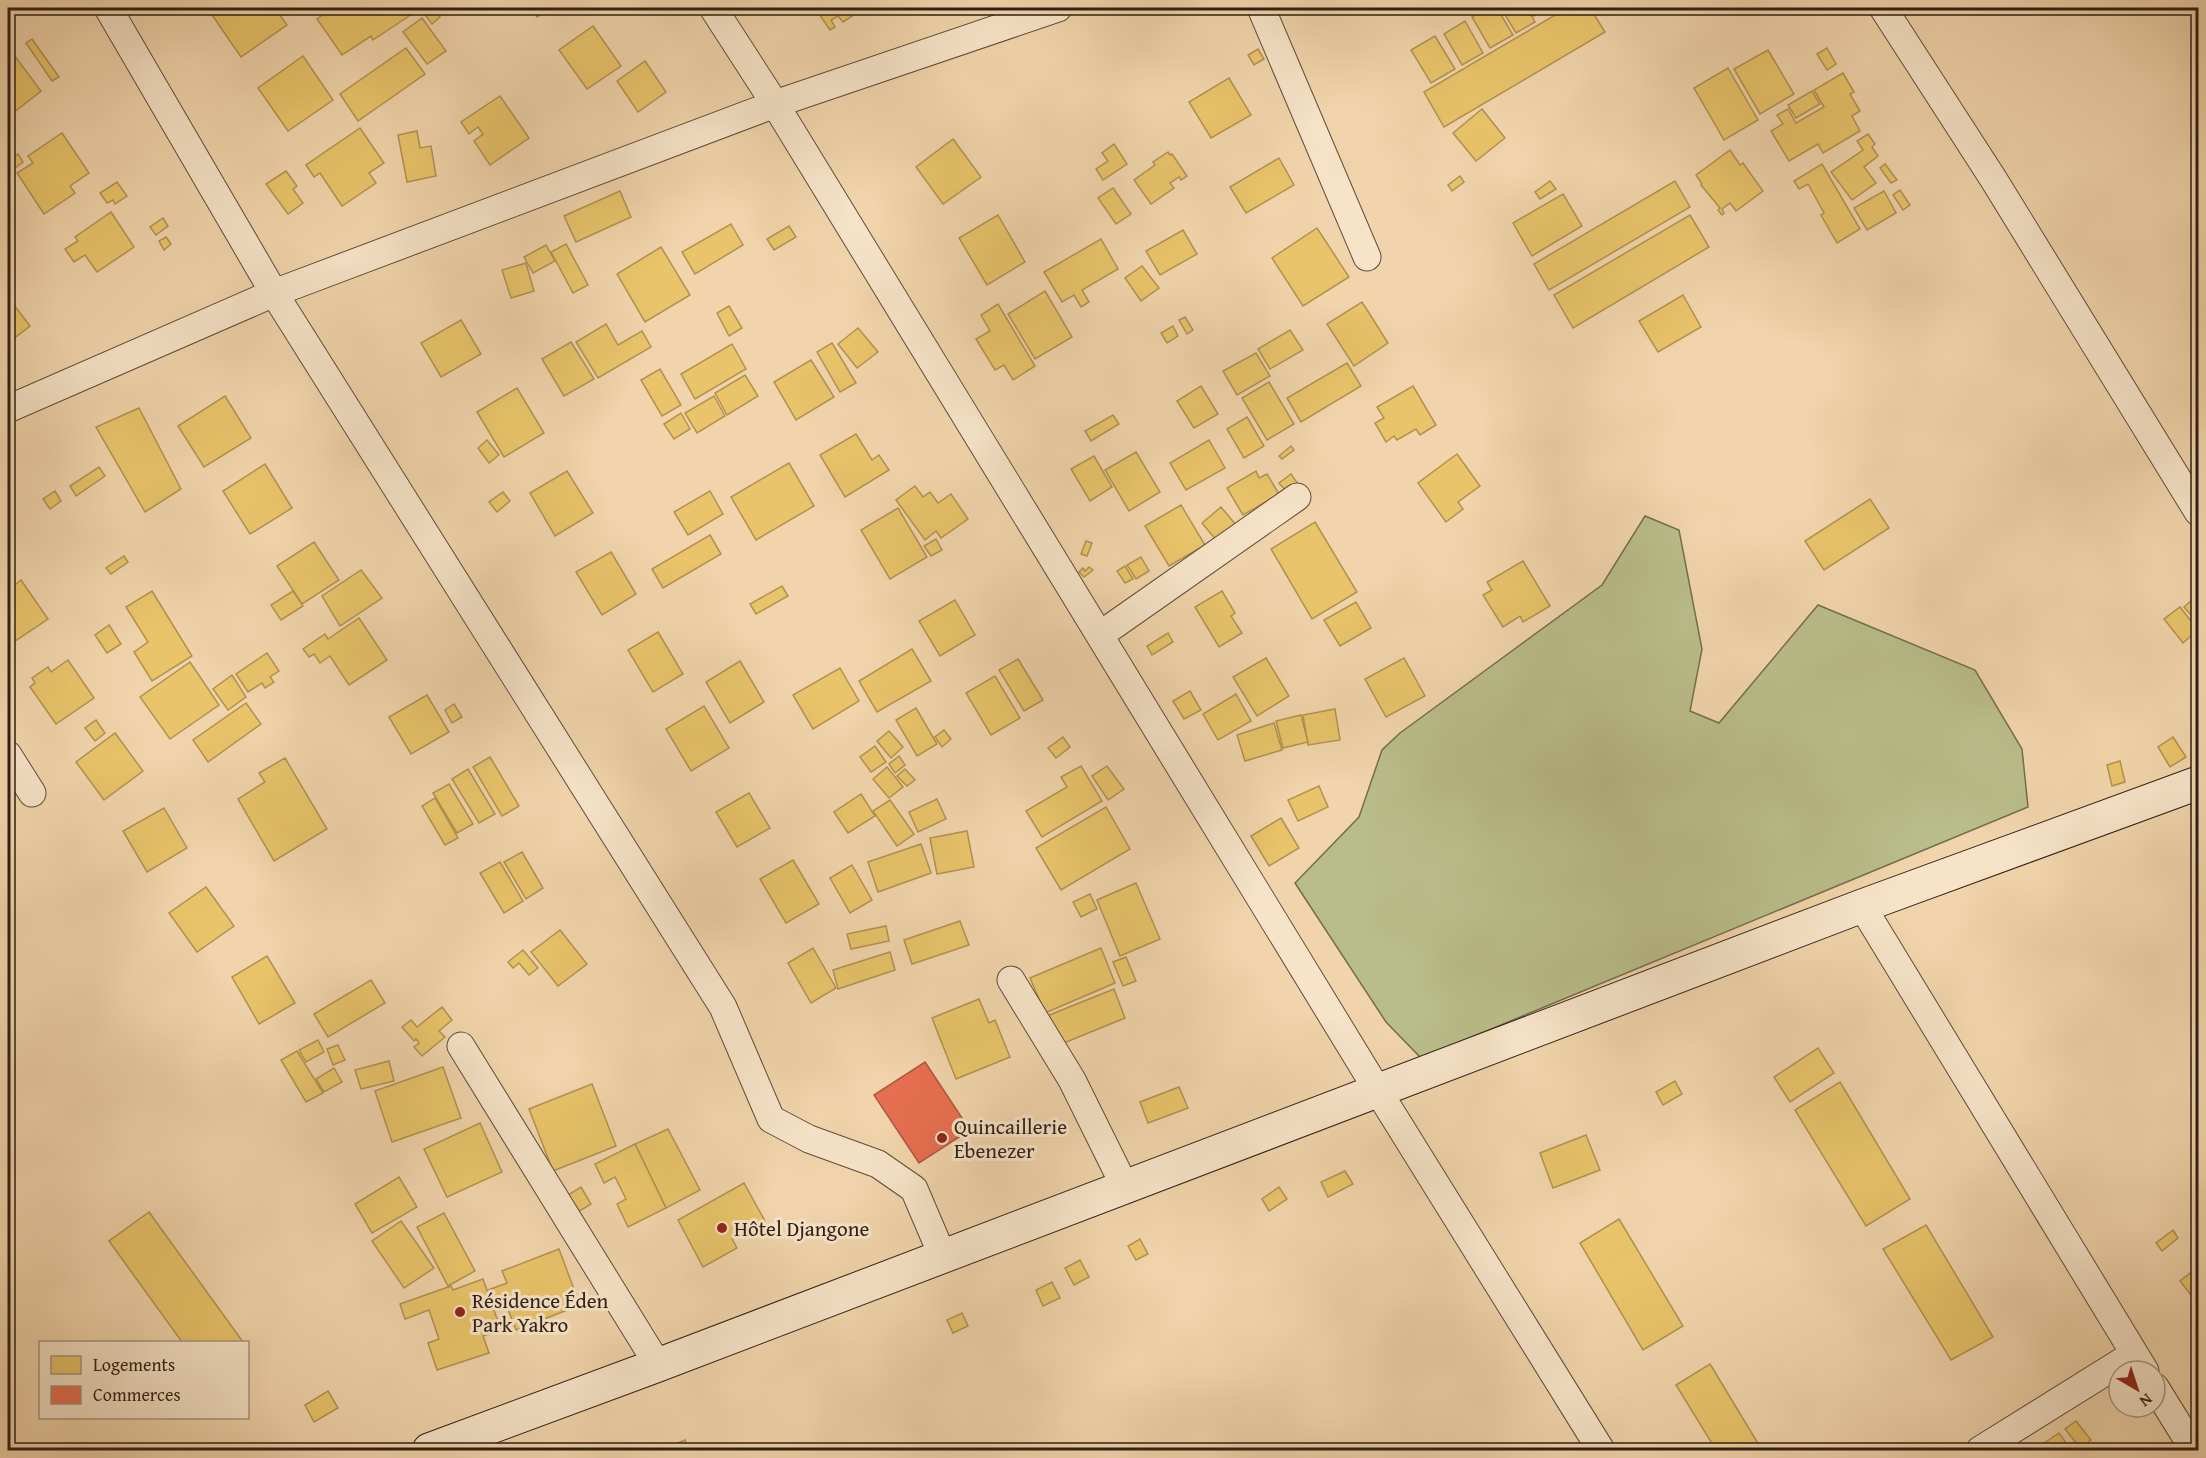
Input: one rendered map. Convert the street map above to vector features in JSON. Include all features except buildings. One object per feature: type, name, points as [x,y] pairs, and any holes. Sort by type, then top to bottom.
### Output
[{"type":"street","points":[[108,8],[274,293],[723,1007],[771,1119],[809,1139],[878,1164],[914,1189],[944,1257]]},
{"type":"street","points":[[713,8],[775,104],[1378,1091],[1601,1450]]},
{"type":"street","points":[[8,409],[274,293],[775,104],[1058,8]]},
{"type":"street","points":[[1261,8],[1367,257]]},
{"type":"street","points":[[1883,8],[1994,180],[2199,512]]},
{"type":"street","points":[[1100,635],[1298,497]]},
{"type":"street","points":[[8,754],[32,793]]},
{"type":"street","points":[[430,1450],[944,1257],[1862,906],[2199,783]]},
{"type":"street","points":[[1862,906],[2138,1359]]},
{"type":"street","points":[[1011,980],[1072,1080],[1125,1187]]},
{"type":"street","points":[[461,1046],[658,1365]]},
{"type":"street","points":[[1980,1450],[2107,1380]]},
{"type":"street","points":[[2167,1407],[2194,1450]]},
{"type":"green space","points":[[1645,516],[1679,530],[1702,649],[1690,711],[1719,723],[1818,605],[1975,670],[2022,749],[2028,807],[1421,1058],[1386,1022],[1295,883],[1359,817],[1382,750],[1400,733],[1602,585]]},
{"type":"place","name":"Quincaillerie Ebenezer","points":[[942,1138]]},
{"type":"place","name":"Hôtel Djangone","points":[[722,1228]]},
{"type":"place","name":"Résidence Éden Park Yakro","points":[[460,1312]]}]
